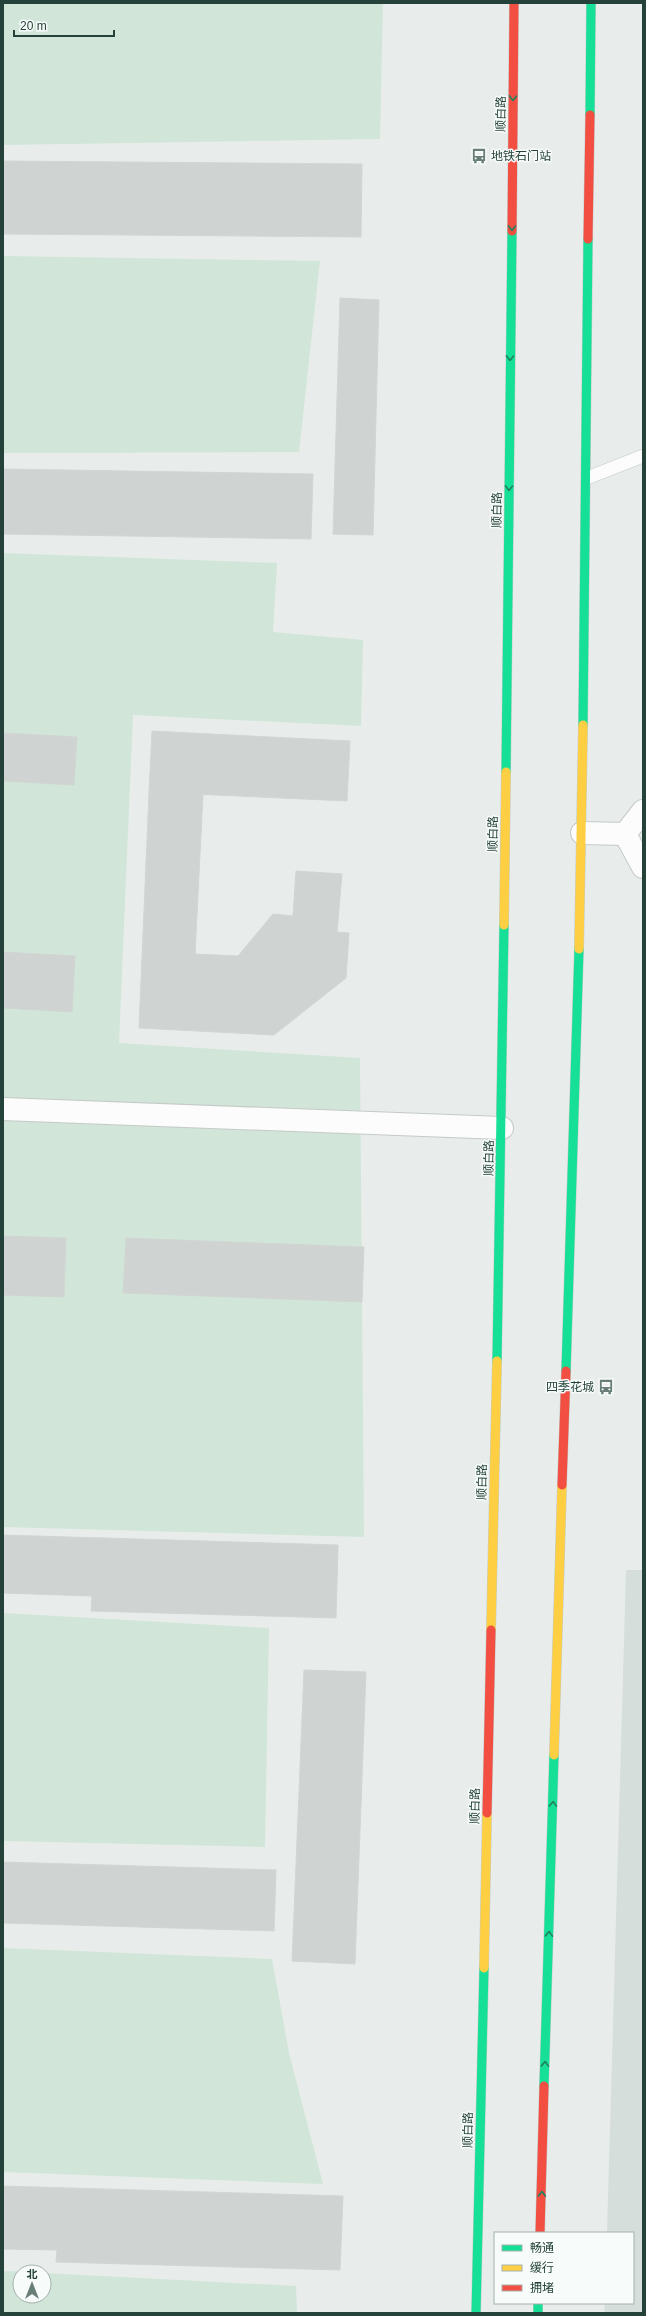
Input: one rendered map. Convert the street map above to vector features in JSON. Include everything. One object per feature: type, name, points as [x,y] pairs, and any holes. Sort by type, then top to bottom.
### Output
[{"type":"main road","name":"顺白路","points":[[476,2313],[502,1128],[514,3]]},
{"type":"main road","points":[[540,2232],[582,833],[591,3]]},
{"type":"main road","points":[[504,24],[513,74]]},
{"type":"street","points":[[625,834],[643,811]]},
{"type":"street","points":[[582,833],[625,834]]},
{"type":"street","points":[[625,834],[643,867]]},
{"type":"street","points":[[3,1109],[502,1128]]},
{"type":"lane","points":[[587,478],[643,456]]},
{"type":"shaded area","points":[[626,1570],[643,1570],[643,2313],[604,2313],[605,2304],[634,2304],[634,2232],[607,2232]]},
{"type":"green space","points":[[3,3],[383,3],[380,139],[3,145]]},
{"type":"green space","points":[[3,256],[320,261],[299,452],[3,453]]},
{"type":"green space","points":[[3,553],[277,563],[273,632],[363,640],[361,726],[133,715],[119,1043],[360,1058],[364,1537],[3,1527]]},
{"type":"green space","points":[[3,1613],[269,1628],[265,1847],[3,1841]]},
{"type":"green space","points":[[3,1948],[272,1959],[289,2053],[323,2184],[3,2172]]},
{"type":"green space","points":[[3,2271],[12,2271],[12,2304],[52,2304],[52,2273],[296,2286],[297,2313],[3,2313]]},
{"type":"building","points":[[3,161],[362,164],[361,237],[3,234]]},
{"type":"building","points":[[340,298],[379,300],[373,535],[333,534]]},
{"type":"building","points":[[3,469],[313,474],[311,539],[3,534]]},
{"type":"building","points":[[152,731],[350,741],[347,801],[149,792]]},
{"type":"building","points":[[3,733],[77,737],[74,785],[3,781]]},
{"type":"building","points":[[149,792],[203,794],[195,954],[238,956],[273,914],[293,916],[296,871],[342,874],[337,932],[349,933],[346,978],[274,1035],[139,1028]]},
{"type":"building","points":[[3,952],[75,956],[72,1012],[3,1008]]},
{"type":"building","points":[[3,1236],[66,1238],[64,1297],[3,1295]]},
{"type":"building","points":[[126,1238],[364,1247],[362,1302],[123,1293]]},
{"type":"building","points":[[3,1535],[338,1545],[336,1618],[91,1611],[92,1596],[3,1593]]},
{"type":"building","points":[[304,1670],[366,1672],[355,1964],[292,1961]]},
{"type":"building","points":[[3,1862],[276,1870],[274,1931],[3,1923]]},
{"type":"building","points":[[3,2186],[343,2196],[340,2270],[56,2262],[57,2250],[3,2249]]},
{"type":"traffic: fast","points":[[590,115],[591,3]]},
{"type":"traffic: fast","points":[[506,772],[512,231]]},
{"type":"traffic: fast","points":[[583,725],[588,239]]},
{"type":"traffic: fast","points":[[497,1361],[504,925]]},
{"type":"traffic: fast","points":[[566,1371],[579,949]]},
{"type":"traffic: fast","points":[[544,2086],[554,1755]]},
{"type":"traffic: fast","points":[[476,2313],[484,1968]]},
{"type":"traffic: fast","points":[[538,2304],[538,2313]]},
{"type":"traffic: slow","points":[[579,949],[583,725]]},
{"type":"traffic: slow","points":[[504,925],[506,772]]},
{"type":"traffic: slow","points":[[491,1630],[497,1361]]},
{"type":"traffic: slow","points":[[554,1755],[562,1485]]},
{"type":"traffic: slow","points":[[484,1968],[487,1813]]},
{"type":"traffic: jam","points":[[512,231],[514,3]]},
{"type":"traffic: jam","points":[[588,239],[590,115]]},
{"type":"traffic: jam","points":[[562,1485],[566,1371]]},
{"type":"traffic: jam","points":[[487,1813],[491,1630]]},
{"type":"traffic: jam","points":[[540,2232],[544,2086]]},
{"type":"place","name":"地铁石门站","points":[[479,156]]},
{"type":"place","name":"四季花城","points":[[606,1387]]}]
